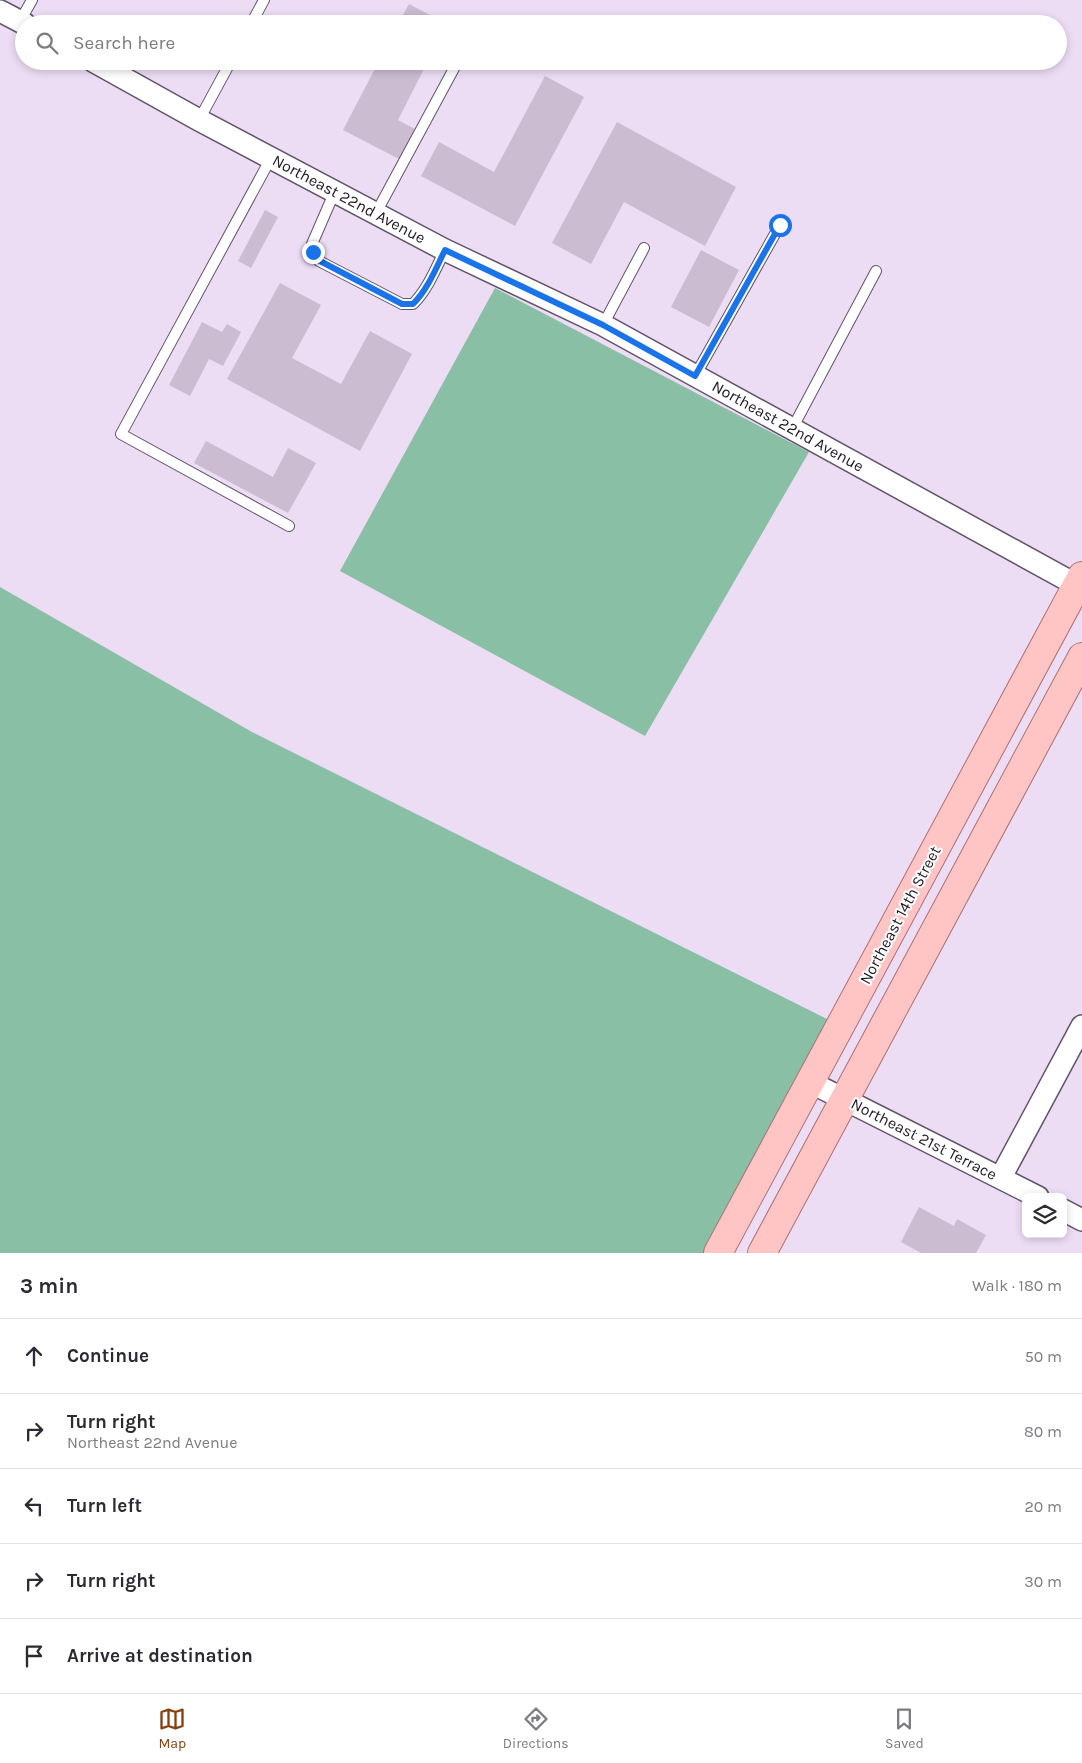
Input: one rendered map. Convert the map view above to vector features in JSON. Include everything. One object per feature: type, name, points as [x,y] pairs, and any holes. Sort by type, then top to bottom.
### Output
[{"type":"main road","name":"Northeast 14th Street","points":[[718,1253],[1080,583]]},
{"type":"main road","points":[[762,1253],[1082,657]]},
{"type":"street","points":[[0,11],[15,18]]},
{"type":"street","name":"Northeast 22nd Avenue","points":[[109,70],[199,120],[445,250],[603,325],[792,429],[1080,583]]},
{"type":"street","points":[[1001,1178],[1082,1026]]},
{"type":"street","name":"Northeast 21st Terrace","points":[[810,1082],[1030,1193]]},
{"type":"street","points":[[1067,1212],[1082,1220]]},
{"type":"lane","points":[[26,15],[32,0]]},
{"type":"lane","points":[[256,15],[264,0]]},
{"type":"lane","points":[[199,120],[226,70]]},
{"type":"lane","points":[[376,213],[453,70]]},
{"type":"lane","points":[[271,158],[121,434],[288,526]]},
{"type":"lane","points":[[334,191],[312,244],[313,252],[320,261],[402,304],[413,304],[420,297],[445,250]]},
{"type":"lane","points":[[695,376],[780,225]]},
{"type":"lane","points":[[603,325],[644,248]]},
{"type":"lane","points":[[792,429],[876,271]]},
{"type":"green space","points":[[495,288],[809,452],[645,736],[340,571]]},
{"type":"green space","points":[[0,587],[252,732],[829,1020],[703,1253],[0,1253]]},
{"type":"building","points":[[409,4],[430,15],[403,15]]},
{"type":"building","points":[[374,70],[423,70],[398,120],[415,129],[399,159],[343,130]]},
{"type":"building","points":[[545,76],[584,97],[515,226],[421,176],[439,142],[494,172]]},
{"type":"building","points":[[617,122],[736,187],[705,246],[624,202],[591,264],[552,243]]},
{"type":"building","points":[[265,210],[278,217],[251,268],[238,261]]},
{"type":"building","points":[[701,250],[739,270],[709,327],[671,307]]},
{"type":"building","points":[[280,283],[321,305],[292,358],[341,384],[370,331],[412,354],[360,451],[227,379]]},
{"type":"building","points":[[202,322],[222,332],[227,324],[241,332],[223,366],[209,359],[190,396],[169,385]]},
{"type":"building","points":[[206,441],[273,477],[288,448],[316,463],[288,513],[194,463]]},
{"type":"building","points":[[919,1207],[954,1226],[957,1219],[986,1235],[976,1253],[921,1253],[901,1242]]},
{"type":"route","points":[[313,252],[320,261],[402,304],[413,304],[420,297],[445,250],[603,325],[695,376],[780,225]]}]
